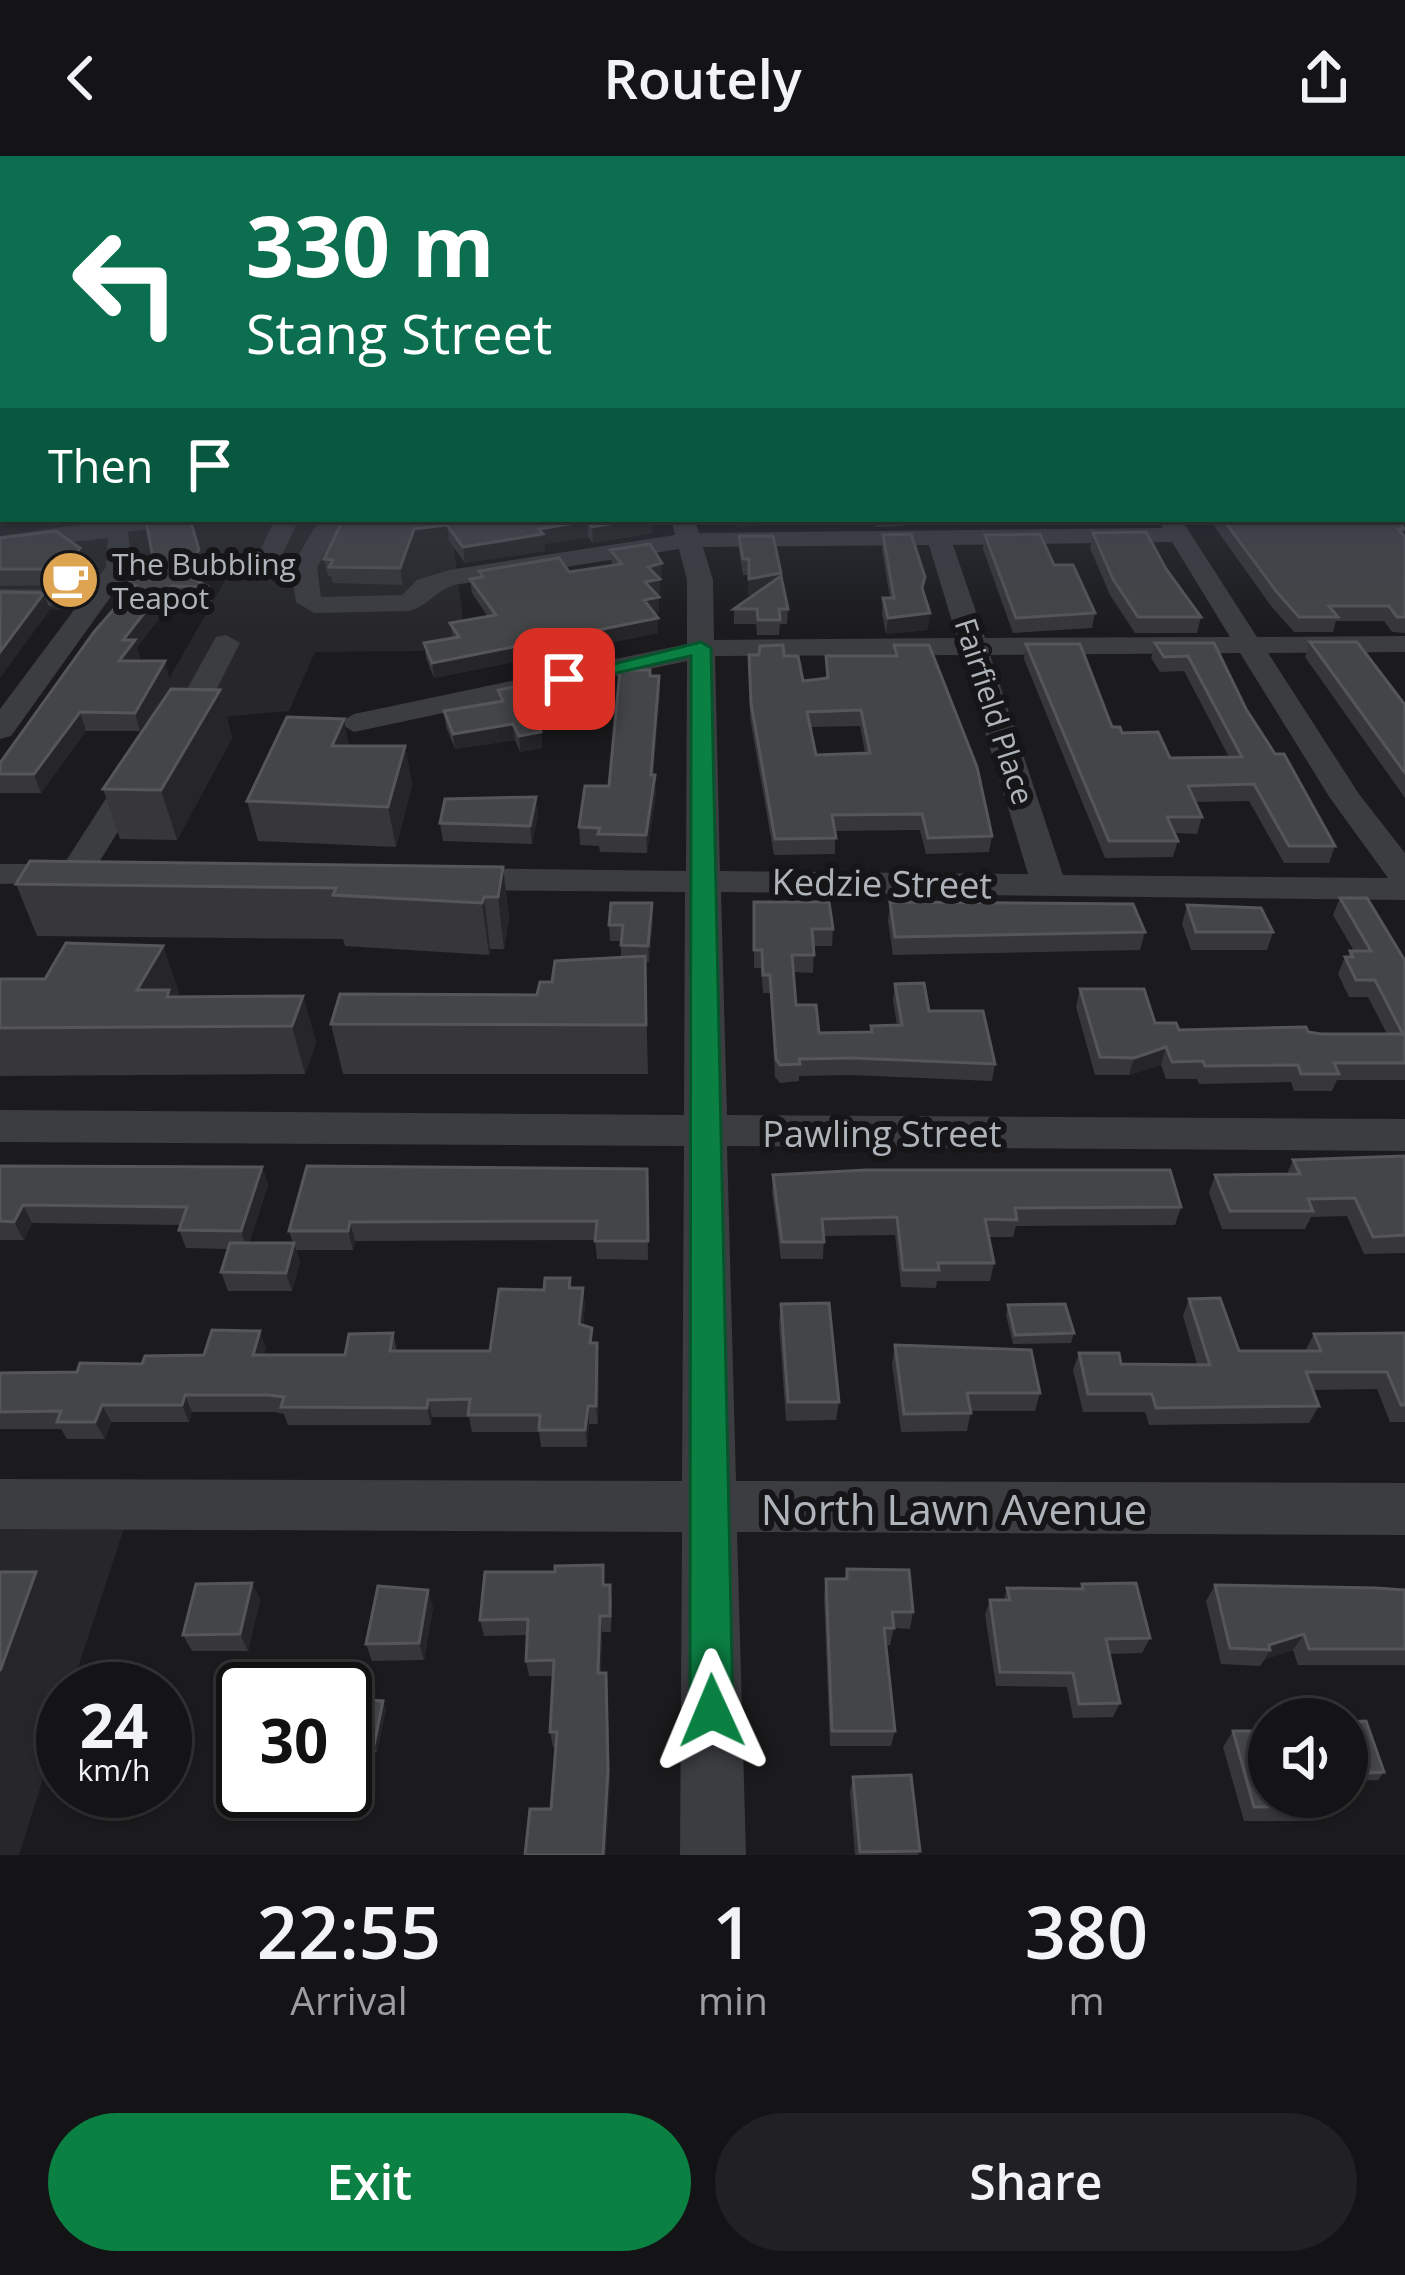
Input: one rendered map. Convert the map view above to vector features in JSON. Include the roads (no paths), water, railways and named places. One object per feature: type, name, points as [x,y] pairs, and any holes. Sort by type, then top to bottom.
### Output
[{"type":"street","points":[[261,576],[286,522]]},
{"type":"street","points":[[330,522],[304,566],[309,602],[314,605],[409,603],[426,586],[449,578],[687,529],[939,538],[1174,527],[1346,798],[1364,849],[1400,893]]},
{"type":"street","points":[[0,543],[110,523],[120,538],[119,567],[0,730]]},
{"type":"street","points":[[687,529],[700,580],[713,1855]]},
{"type":"street","name":"Fairfield Place","points":[[939,538],[1049,885]]},
{"type":"street","points":[[0,597],[98,598]]},
{"type":"street","points":[[75,874],[159,740],[195,702],[226,643]]},
{"type":"street","points":[[354,723],[701,648],[1405,644]]},
{"type":"street","points":[[0,874],[118,875]]},
{"type":"street","name":"Kedzie Street","points":[[416,879],[1400,893]]},
{"type":"street","name":"Pawling Street","points":[[0,1126],[1405,1135]]},
{"type":"street","name":"North Lawn Avenue","points":[[0,1504],[1405,1509]]},
{"type":"place","name":"The Bubbling Teapot","points":[[70,580]]}]
